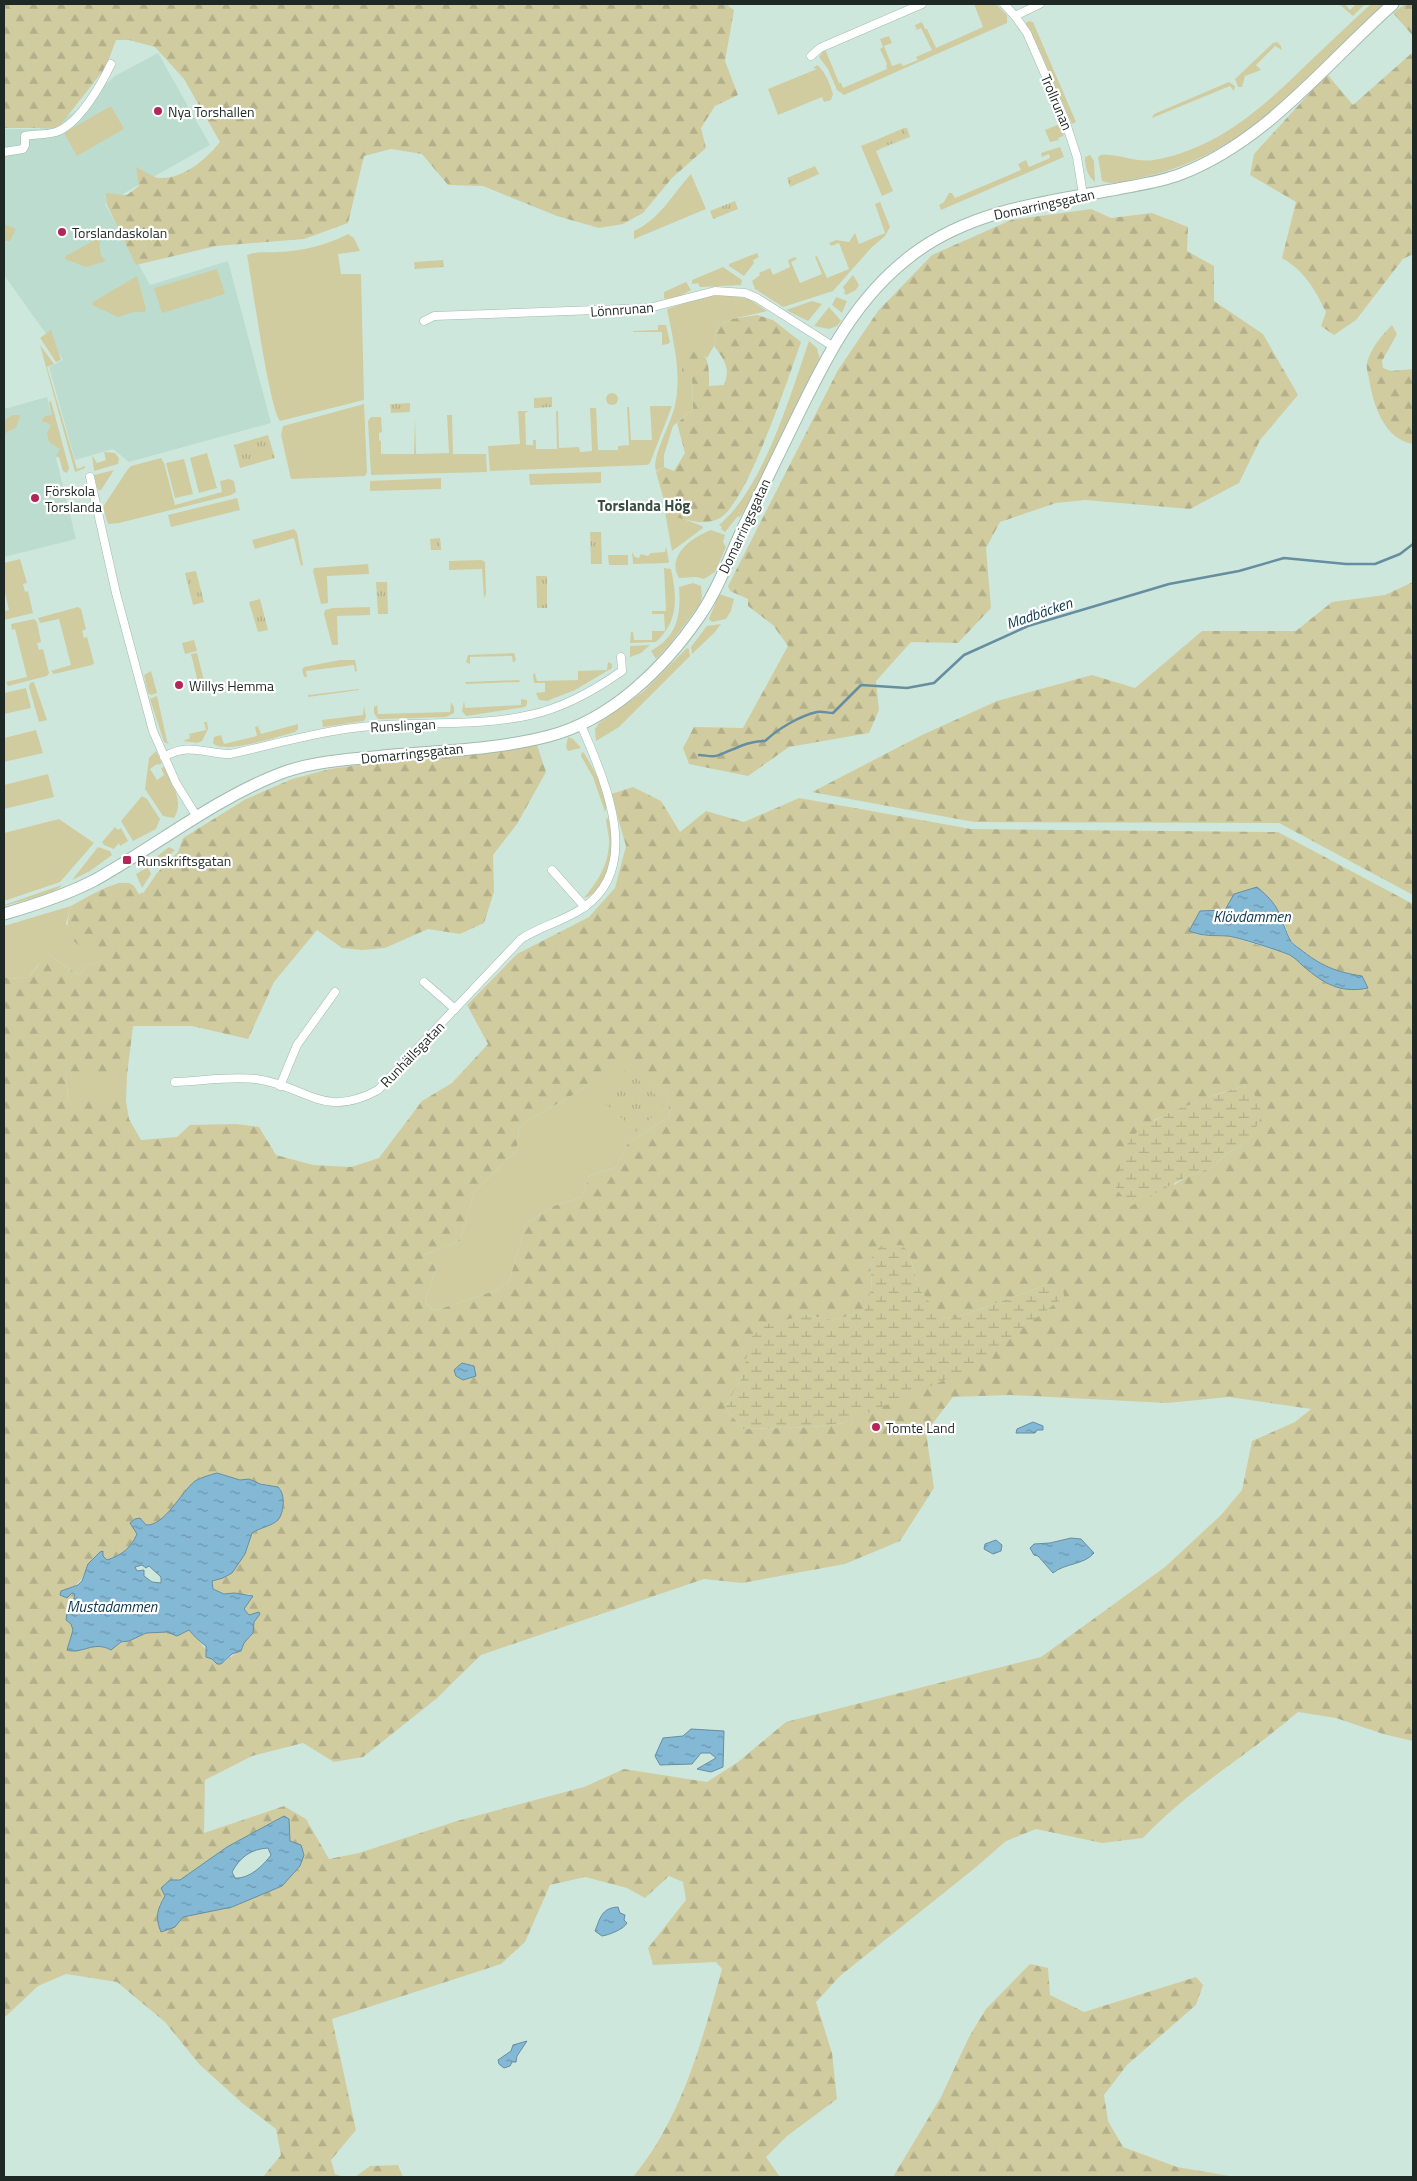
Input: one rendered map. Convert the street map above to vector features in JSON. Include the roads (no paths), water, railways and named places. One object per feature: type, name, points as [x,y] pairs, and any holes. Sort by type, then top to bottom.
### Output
[{"type":"street","points":[[811,56],[820,48],[922,4]]},
{"type":"street","name":"Trollrunan","points":[[1004,4],[1016,16],[1032,42],[1065,120],[1075,148],[1083,195]]},
{"type":"street","points":[[1016,16],[1040,4]]},
{"type":"street","name":"Domarringsgatan","points":[[4,914],[56,897],[92,881],[232,796],[277,775],[306,765],[518,742],[548,736],[580,725],[611,706],[644,681],[676,647],[701,614],[799,413],[834,346],[857,308],[874,289],[924,247],[972,222],[1003,211],[1164,180],[1200,166],[1226,152],[1262,127],[1393,4]]},
{"type":"street","points":[[4,152],[23,148],[25,136],[54,132],[67,125],[86,104],[111,64]]},
{"type":"street","name":"Lönnrunan","points":[[424,320],[434,316],[649,308],[715,291],[731,291],[745,293],[757,298],[834,346]]},
{"type":"street","points":[[90,477],[132,657],[153,731],[176,783],[198,817]]},
{"type":"street","name":"Runslingan","points":[[164,757],[182,749],[197,749],[218,754],[230,754],[304,736],[371,726],[456,722],[529,715],[561,705],[609,680],[622,671],[621,657]]},
{"type":"street","name":"Runhällsgatan","points":[[175,1082],[248,1078],[329,1102],[352,1102],[378,1090],[521,939],[585,907],[604,884],[614,863],[616,837],[604,784],[580,725]]},
{"type":"street","points":[[552,870],[585,907]]},
{"type":"street","name":"Runhällsgatan","points":[[424,982],[455,1008]]},
{"type":"street","points":[[280,1086],[299,1041],[336,992]]},
{"type":"water","name":"Klövdammen","points":[[1257,887],[1275,905],[1289,938],[1294,944],[1315,960],[1329,967],[1362,976],[1368,988],[1351,990],[1336,987],[1322,980],[1290,955],[1259,944],[1227,936],[1205,935],[1189,931],[1200,911],[1225,910],[1234,894]]},
{"type":"water","points":[[462,1363],[474,1366],[476,1376],[463,1380],[456,1376],[454,1370]]},
{"type":"water","points":[[1033,1422],[1043,1426],[1043,1430],[1037,1430],[1035,1433],[1016,1433],[1017,1429]]},
{"type":"water","name":"Mustadammen","points":[[217,1473],[240,1480],[249,1479],[260,1484],[278,1487],[281,1490],[283,1499],[283,1508],[278,1520],[252,1533],[245,1554],[232,1573],[212,1581],[213,1589],[224,1594],[234,1593],[253,1596],[244,1609],[249,1615],[259,1612],[260,1614],[254,1622],[253,1633],[244,1643],[241,1651],[232,1654],[221,1664],[217,1664],[212,1659],[206,1657],[206,1646],[189,1630],[177,1636],[167,1632],[146,1633],[129,1641],[121,1642],[111,1650],[99,1646],[78,1651],[67,1650],[73,1630],[71,1624],[66,1620],[67,1613],[70,1612],[75,1594],[72,1593],[67,1598],[60,1595],[61,1591],[78,1585],[82,1581],[88,1564],[100,1552],[103,1551],[103,1556],[107,1560],[117,1556],[129,1547],[137,1534],[130,1523],[135,1519],[140,1518],[146,1525],[153,1524],[166,1514],[195,1481]],"holes":[[[142,1565],[146,1568],[149,1566],[161,1577],[161,1583],[152,1582],[144,1576],[144,1570],[137,1571],[135,1567]]]},
{"type":"water","points":[[1071,1538],[1081,1539],[1094,1553],[1085,1560],[1063,1567],[1053,1573],[1038,1556],[1034,1555],[1030,1548],[1034,1544],[1050,1543]]},
{"type":"water","points":[[996,1540],[1002,1545],[1001,1551],[993,1554],[984,1549],[985,1544]]},
{"type":"water","points":[[691,1729],[724,1731],[723,1767],[711,1772],[697,1769],[716,1758],[710,1753],[701,1753],[692,1764],[660,1765],[655,1756],[663,1738],[683,1736]]},
{"type":"water","points":[[284,1816],[289,1819],[290,1841],[301,1845],[304,1855],[300,1866],[282,1886],[232,1907],[183,1917],[175,1927],[161,1932],[158,1914],[165,1896],[161,1888],[170,1880],[180,1880],[227,1847]],"holes":[[[268,1848],[271,1855],[255,1871],[240,1878],[235,1878],[232,1872],[239,1862],[251,1852]]]},
{"type":"water","points":[[618,1907],[620,1913],[625,1915],[624,1920],[627,1923],[616,1931],[602,1936],[595,1931],[602,1915],[608,1909]]},
{"type":"water","points":[[527,2041],[517,2056],[516,2062],[512,2062],[510,2066],[504,2068],[499,2064],[498,2060],[511,2051],[513,2045]]},
{"type":"waterway","name":"Madbäcken","points":[[699,755],[717,756],[748,744],[765,741],[782,728],[810,714],[819,712],[833,713],[861,685],[907,688],[934,683],[964,655],[1028,626],[1169,584],[1239,571],[1284,558],[1346,564],[1375,564],[1400,554],[1413,544]]},
{"type":"place","name":"Nya Torshallen","points":[[158,111]]},
{"type":"place","name":"Torslandaskolan","points":[[62,232]]},
{"type":"place","name":"Förskola Torslanda","points":[[35,498]]},
{"type":"place","name":"Willys Hemma","points":[[179,685]]},
{"type":"place","name":"Runskriftsgatan","points":[[127,860]]},
{"type":"place","name":"Tomte Land","points":[[876,1427]]},
{"type":"district","name":"Torslanda Hög","points":[[644,505]]}]
